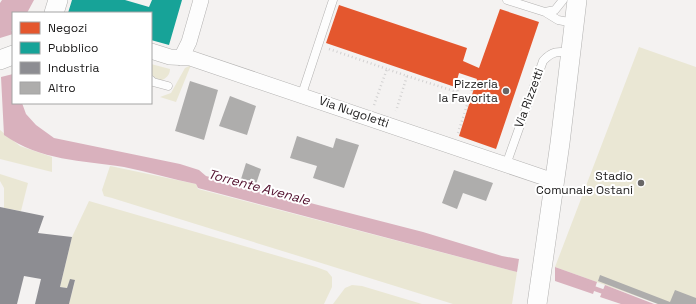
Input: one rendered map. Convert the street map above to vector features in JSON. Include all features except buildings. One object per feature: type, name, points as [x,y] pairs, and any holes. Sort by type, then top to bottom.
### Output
[{"type":"street","points":[[54,12],[58,0]]},
{"type":"street","points":[[537,304],[577,0]]},
{"type":"street","points":[[181,58],[189,42],[199,5]]},
{"type":"street","name":"Via Nugoletti","points":[[152,51],[170,57],[190,58],[302,94],[554,181]]},
{"type":"street","points":[[0,60],[12,55]]},
{"type":"lane","points":[[302,94],[333,0]]},
{"type":"lane","points":[[507,0],[545,12],[558,20],[574,23]]},
{"type":"lane","points":[[545,12],[556,10],[563,0]]},
{"type":"lane","name":"Via Rizzetti","points":[[506,165],[543,61],[549,53],[571,53]]},
{"type":"lane","points":[[152,81],[168,86]]},
{"type":"path","points":[[324,47],[457,92]]},
{"type":"path","points":[[373,110],[387,69]]},
{"type":"path","points":[[394,117],[407,76]]},
{"type":"path","points":[[458,86],[455,98],[468,102]]},
{"type":"path","points":[[456,137],[472,90]]},
{"type":"shaded area","points":[[2,0],[34,0],[28,12],[12,12],[12,34],[0,38],[0,3]]},
{"type":"shaded area","name":"Stadio Comunale Ostani","points":[[639,47],[696,67],[696,304],[658,304],[555,267]]},
{"type":"shaded area","points":[[152,64],[170,69],[168,75],[161,81],[152,76]]},
{"type":"shaded area","points":[[191,65],[176,102],[160,97],[171,93],[185,68]]},
{"type":"shaded area","points":[[12,74],[12,104],[22,104],[26,114],[36,125],[54,138],[180,164],[199,170],[206,176],[423,232],[502,256],[519,259],[517,272],[198,188],[196,184],[124,167],[77,161],[47,155],[32,150],[18,144],[4,135],[1,77]]},
{"type":"shaded area","points":[[0,130],[20,146],[52,157],[52,172],[0,159]]},
{"type":"shaded area","points":[[110,166],[196,184],[198,189],[517,272],[512,304],[453,304],[104,196],[102,190]]},
{"type":"shaded area","points":[[0,174],[28,183],[21,211],[4,208],[4,188],[0,181]]},
{"type":"shaded area","points":[[89,201],[316,267],[327,271],[332,277],[332,287],[324,304],[69,304],[75,281],[70,280],[67,288],[60,287],[72,237]]},
{"type":"shaded area","points":[[555,267],[597,282],[593,294],[555,281]]},
{"type":"shaded area","points":[[352,285],[362,286],[422,304],[333,304],[345,288]]},
{"type":"shaded area","points":[[605,285],[654,304],[621,304],[600,297]]},
{"type":"waterway","name":"Torrente Avenale","points":[[590,287],[607,293]]},
{"type":"place","name":"Pizzeria la Favorita","points":[[506,91]]},
{"type":"place","name":"Stadio Comunale Ostani","points":[[641,183]]}]
